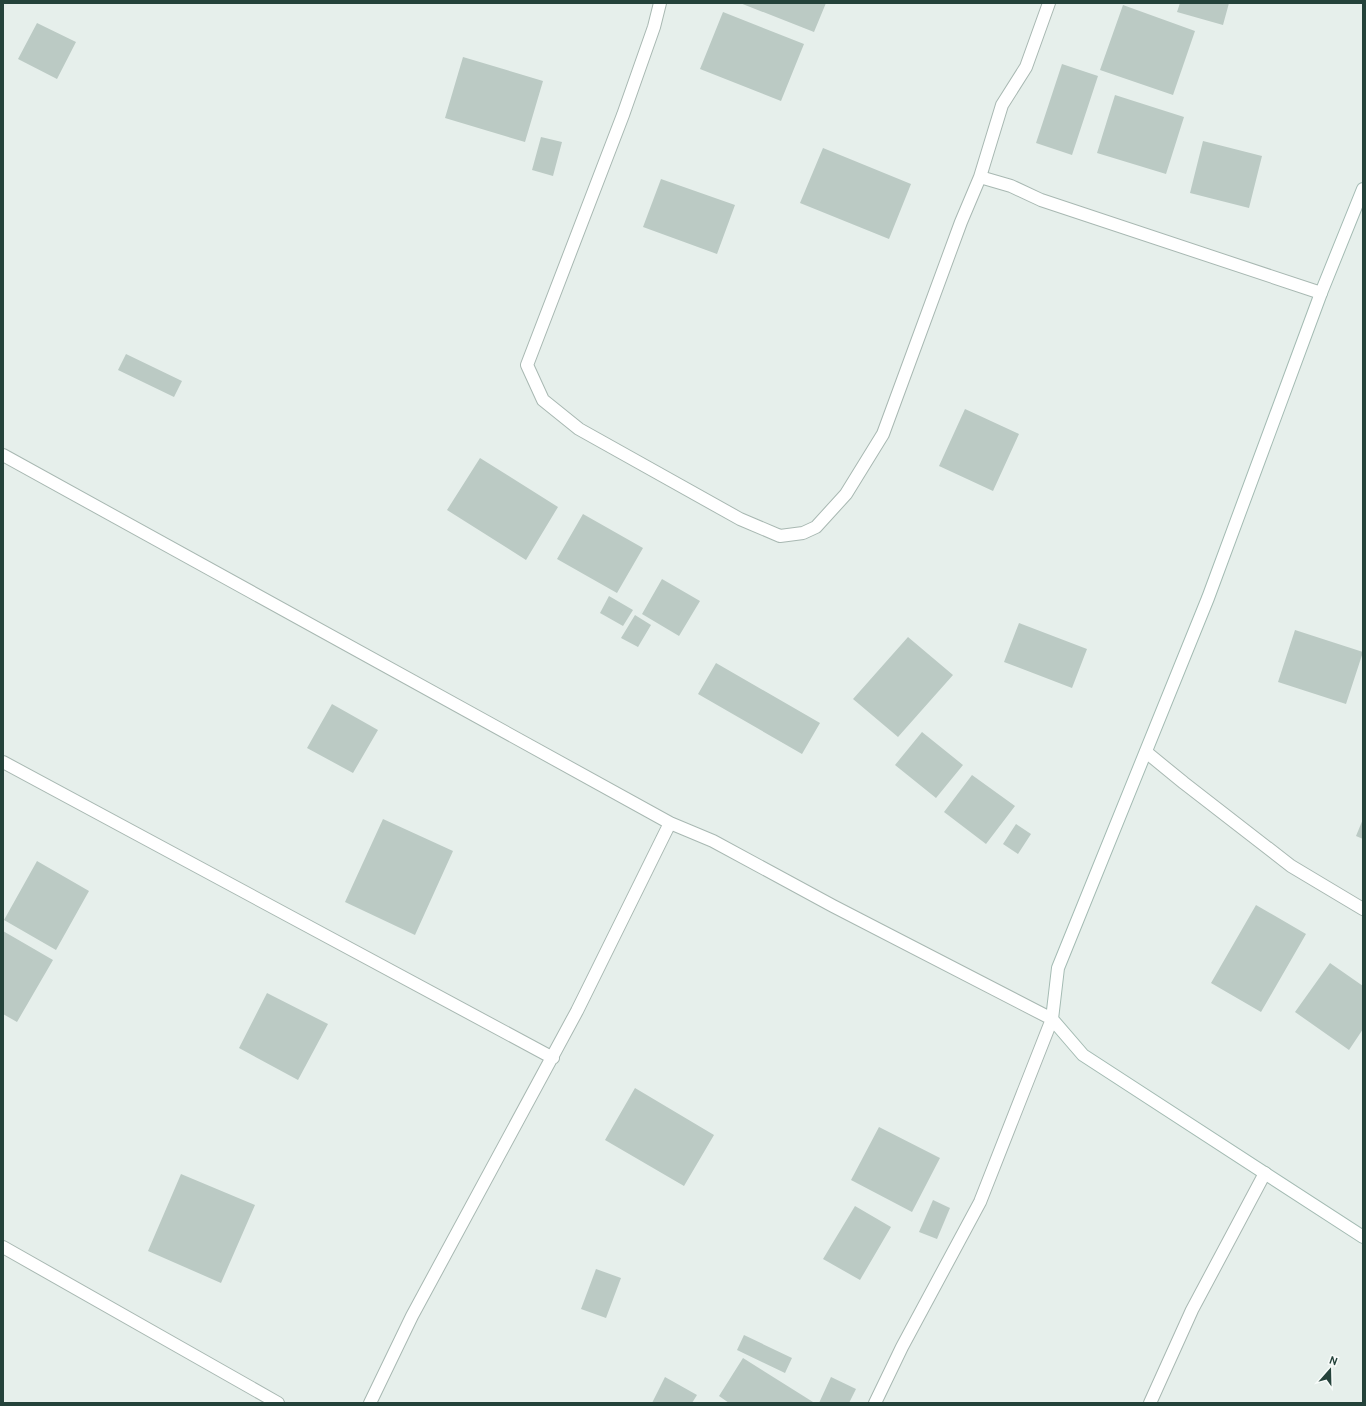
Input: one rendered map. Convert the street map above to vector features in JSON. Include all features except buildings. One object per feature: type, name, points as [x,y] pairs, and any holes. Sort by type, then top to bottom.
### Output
[{"type":"street","points":[[660,3],[654,27],[623,115],[527,365],[543,400],[580,429],[740,519],[780,536],[803,533],[816,527],[846,494],[883,434],[961,222],[980,177],[1002,105],[1026,67],[1049,3]]},
{"type":"street","points":[[980,177],[1010,186],[1041,200],[1320,293]]},
{"type":"street","points":[[875,1403],[902,1347],[980,1202],[1052,1019],[1058,968],[1208,598],[1320,293],[1363,189]]},
{"type":"street","points":[[3,455],[670,823],[713,841],[833,906],[1052,1019],[1083,1055],[1363,1237]]},
{"type":"street","points":[[1146,752],[1292,866],[1363,909]]},
{"type":"street","points":[[3,762],[553,1058]]},
{"type":"street","points":[[370,1403],[412,1316],[553,1058],[670,823]]},
{"type":"street","points":[[1150,1403],[1192,1310],[1265,1173]]},
{"type":"street","points":[[3,1247],[278,1403]]}]
